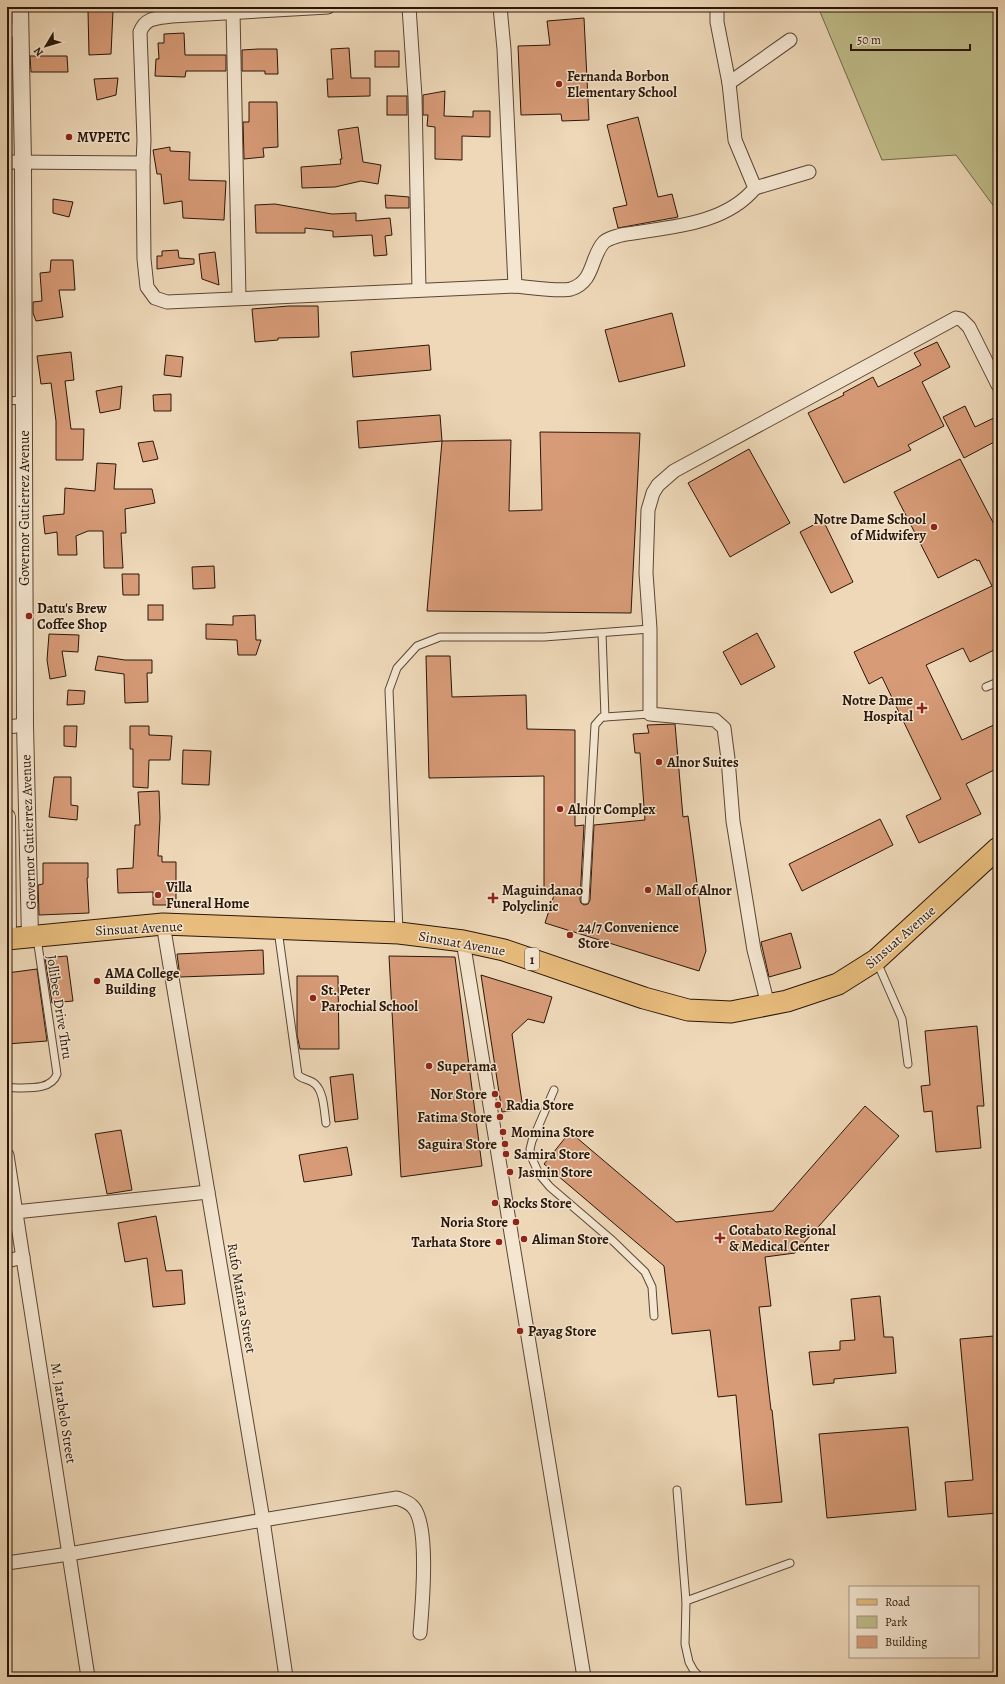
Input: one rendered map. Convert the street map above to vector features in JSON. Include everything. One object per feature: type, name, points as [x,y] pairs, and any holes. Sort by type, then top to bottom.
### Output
[{"type":"main road","name":"Sinsuat Avenue","points":[[8,938],[163,924],[399,933],[463,941],[504,950],[644,998],[688,1010],[731,1012],[793,1000],[838,984],[876,960],[998,849]]},
{"type":"street","name":"Governor Gutierrez Avenue","points":[[20,7],[14,30],[15,163],[24,400],[25,725],[34,936]]},
{"type":"street","points":[[328,7],[157,18],[151,19],[143,24],[140,32],[143,119],[144,259],[147,287],[155,298],[167,302],[516,286],[563,290],[575,287],[587,277],[600,248],[609,239],[621,235],[706,220],[729,210],[747,198],[755,188],[809,172]]},
{"type":"street","points":[[408,7],[415,97],[419,290]]},
{"type":"street","points":[[500,7],[516,286]]},
{"type":"street","points":[[717,7],[717,22],[729,83],[735,140],[755,188]]},
{"type":"street","points":[[233,12],[238,298]]},
{"type":"street","points":[[729,83],[790,40]]},
{"type":"street","points":[[15,163],[143,163]]},
{"type":"street","points":[[768,1005],[754,950],[733,821],[724,728],[715,720],[650,714],[650,629],[646,573],[648,510],[653,493],[658,485],[674,470],[956,318],[962,319],[969,327],[998,385]]},
{"type":"street","points":[[7,727],[25,725]]},
{"type":"street","name":"Governor Gutierrez Avenue","points":[[7,817],[8,938]]},
{"type":"street","name":"Rufo Mañara Street","points":[[163,924],[263,1520],[286,1677]]},
{"type":"street","points":[[463,941],[584,1677]]},
{"type":"street","name":"M. Jarabelo Street","points":[[7,1155],[88,1677]]},
{"type":"street","points":[[15,1212],[208,1192]]},
{"type":"street","points":[[7,1261],[23,1257]]},
{"type":"street","points":[[7,1563],[69,1554],[397,1498],[405,1501],[413,1507],[418,1515],[421,1532],[425,1574],[420,1633]]},
{"type":"lane","points":[[7,401],[24,400]]},
{"type":"lane","points":[[399,933],[389,690],[396,668],[417,646],[440,637],[544,637],[650,629]]},
{"type":"lane","points":[[602,633],[605,716]]},
{"type":"lane","points":[[986,688],[998,682]]},
{"type":"lane","points":[[585,900],[595,725],[602,717],[605,716],[650,714]]},
{"type":"lane","points":[[278,928],[298,1075],[301,1078],[314,1083],[319,1088],[326,1123]]},
{"type":"lane","name":"Jollibee Drive Thru","points":[[7,1088],[47,1086],[56,1078],[57,1074],[34,936]]},
{"type":"lane","points":[[876,960],[902,1019],[908,1064]]},
{"type":"lane","points":[[554,1090],[532,1141],[530,1149],[532,1162],[538,1174],[550,1187],[613,1241],[645,1272],[652,1287],[654,1316]]},
{"type":"lane","points":[[677,1490],[686,1601],[685,1644],[689,1662],[694,1671],[700,1677]]},
{"type":"lane","points":[[686,1601],[790,1562]]},
{"type":"green space","points":[[818,7],[998,7],[998,212],[956,155],[882,160]]},
{"type":"building","points":[[88,11],[113,11],[111,54],[89,55]]},
{"type":"building","name":"Fernanda Borbon Elementary School","points":[[584,18],[589,120],[562,121],[561,114],[521,115],[518,46],[550,45],[547,21]]},
{"type":"building","points":[[184,33],[185,55],[226,55],[226,71],[186,71],[185,77],[155,76],[156,59],[159,59],[158,43],[164,43],[164,34]]},
{"type":"building","points":[[349,48],[351,78],[370,78],[370,96],[328,97],[327,79],[333,79],[331,49]]},
{"type":"building","points":[[277,49],[278,74],[265,74],[265,71],[242,71],[242,50]]},
{"type":"building","points":[[375,51],[399,51],[399,67],[375,67]]},
{"type":"building","points":[[30,56],[67,56],[68,72],[31,72]]},
{"type":"building","points":[[118,78],[116,95],[97,100],[94,79]]},
{"type":"building","points":[[445,91],[444,116],[473,117],[473,111],[490,111],[490,137],[462,136],[462,160],[435,159],[435,127],[427,126],[428,115],[423,115],[423,95]]},
{"type":"building","points":[[387,96],[407,96],[407,115],[387,115]]},
{"type":"building","points":[[249,102],[277,102],[278,147],[263,148],[264,157],[244,159],[243,122],[249,122]]},
{"type":"building","points":[[638,117],[658,197],[672,194],[678,217],[618,228],[613,208],[627,205],[607,125]]},
{"type":"building","points":[[358,127],[363,162],[381,165],[378,184],[361,181],[335,187],[302,188],[301,167],[341,164],[340,159],[342,159],[338,130]]},
{"type":"building","points":[[170,147],[170,151],[190,152],[189,180],[226,181],[224,220],[183,218],[182,201],[164,204],[161,174],[157,174],[153,150]]},
{"type":"building","points":[[385,195],[409,197],[409,208],[386,208]]},
{"type":"building","points":[[53,199],[73,202],[69,217],[53,213]]},
{"type":"building","points":[[275,204],[332,214],[356,213],[356,221],[390,218],[392,235],[385,236],[387,255],[374,256],[372,235],[333,237],[333,231],[305,228],[305,233],[256,233],[255,205]]},
{"type":"building","points":[[178,250],[179,258],[194,259],[194,264],[157,269],[157,256],[162,256],[162,251]]},
{"type":"building","points":[[215,252],[219,285],[202,279],[199,254]]},
{"type":"building","points":[[51,260],[73,260],[75,290],[59,290],[63,317],[36,321],[33,313],[33,302],[42,301],[40,273],[50,272]]},
{"type":"building","points":[[289,306],[318,306],[319,337],[278,338],[278,340],[255,342],[252,309]]},
{"type":"building","points":[[672,313],[685,366],[619,382],[605,330]]},
{"type":"building","points":[[937,342],[950,367],[922,382],[944,426],[908,445],[911,450],[844,483],[808,413],[844,395],[843,393],[873,377],[878,387],[921,365],[914,353]]},
{"type":"building","points":[[429,345],[431,370],[353,377],[351,352]]},
{"type":"building","points":[[71,352],[74,380],[65,381],[71,429],[84,429],[83,460],[56,460],[56,421],[51,383],[41,384],[37,356]]},
{"type":"building","points":[[166,355],[183,357],[181,377],[164,375]]},
{"type":"building","points":[[122,386],[120,409],[100,413],[96,391]]},
{"type":"building","points":[[171,394],[171,411],[154,411],[153,395]]},
{"type":"building","points":[[965,406],[975,427],[998,416],[998,440],[964,458],[943,417]]},
{"type":"building","points":[[440,415],[442,441],[359,448],[357,421]]},
{"type":"building","points":[[540,432],[640,433],[631,613],[427,611],[442,441],[511,440],[509,511],[542,510]]},
{"type":"building","points":[[153,441],[158,459],[143,462],[138,443]]},
{"type":"building","points":[[749,449],[790,523],[730,557],[688,483]]},
{"type":"building","points":[[960,459],[998,532],[998,648],[970,662],[963,648],[926,665],[962,740],[998,723],[998,768],[966,784],[981,814],[919,843],[906,816],[941,799],[882,677],[869,684],[854,652],[992,586],[979,560],[977,561],[976,559],[938,578],[894,492]]},
{"type":"building","points":[[97,463],[116,464],[114,489],[152,489],[155,503],[125,509],[126,533],[121,533],[123,568],[104,568],[103,531],[88,531],[76,536],[77,555],[58,555],[57,532],[45,534],[43,516],[64,514],[65,488],[95,491]]},
{"type":"building","points":[[823,520],[853,582],[831,593],[800,532]]},
{"type":"building","points":[[214,566],[215,588],[193,589],[192,567]]},
{"type":"building","points":[[122,574],[139,574],[139,595],[123,595]]},
{"type":"building","points":[[148,605],[163,605],[163,620],[148,620]]},
{"type":"building","points":[[255,615],[256,640],[261,640],[256,655],[238,655],[237,640],[206,639],[206,624],[233,625],[233,616]]},
{"type":"building","points":[[757,633],[775,667],[741,685],[723,652]]},
{"type":"building","points":[[49,634],[79,635],[78,652],[62,651],[66,676],[50,679],[47,660]]},
{"type":"building","points":[[98,656],[125,660],[152,660],[152,673],[147,673],[148,702],[125,703],[124,674],[95,670]]},
{"type":"building","points":[[426,656],[450,656],[452,697],[526,695],[527,729],[575,730],[575,826],[584,825],[580,900],[584,905],[588,904],[590,900],[594,825],[645,820],[640,753],[635,753],[633,734],[649,733],[647,725],[675,724],[683,817],[688,816],[706,951],[699,971],[545,923],[556,889],[544,889],[544,776],[429,778]]},
{"type":"building","points":[[68,690],[85,691],[84,704],[67,705]]},
{"type":"building","points":[[64,726],[77,726],[76,747],[64,746]]},
{"type":"building","points":[[130,726],[149,726],[149,735],[172,736],[170,760],[149,760],[148,788],[133,787],[133,749],[130,749]]},
{"type":"building","points":[[183,750],[211,751],[209,785],[182,784]]},
{"type":"building","points":[[54,777],[71,777],[71,805],[78,806],[77,820],[49,817]]},
{"type":"building","points":[[159,791],[160,818],[158,856],[162,856],[162,862],[176,862],[176,905],[153,905],[153,892],[118,893],[117,869],[133,868],[135,825],[140,825],[138,792]]},
{"type":"building","points":[[880,819],[893,845],[802,891],[789,864]]},
{"type":"building","points":[[43,863],[88,863],[87,878],[89,913],[39,915],[38,885],[43,884]]},
{"type":"building","points":[[791,933],[801,968],[769,977],[761,942]]},
{"type":"building","points":[[263,950],[264,974],[180,977],[177,954]]},
{"type":"building","points":[[67,956],[73,1001],[52,1003],[45,958]]},
{"type":"building","points":[[389,956],[455,957],[482,1166],[401,1177]]},
{"type":"building","points":[[37,969],[47,1041],[7,1044],[7,973]]},
{"type":"building","points":[[481,975],[552,997],[544,1023],[528,1019],[512,1034],[523,1109],[502,1112]]},
{"type":"building","points":[[297,976],[338,976],[339,1049],[300,1049],[297,1035]]},
{"type":"building","points":[[977,1026],[984,1106],[977,1106],[981,1148],[936,1152],[932,1111],[924,1112],[921,1086],[930,1085],[925,1031]]},
{"type":"building","points":[[353,1074],[358,1119],[335,1122],[330,1077]]},
{"type":"building","name":"Cotabato Regional & Medical Center","points":[[865,1106],[899,1136],[795,1253],[765,1257],[771,1306],[759,1307],[782,1502],[746,1505],[736,1395],[718,1397],[710,1330],[672,1334],[664,1266],[544,1164],[570,1132],[676,1222],[773,1211]]},
{"type":"building","points":[[121,1130],[132,1190],[107,1194],[95,1134]]},
{"type":"building","points":[[347,1147],[352,1175],[304,1182],[299,1155]]},
{"type":"building","points":[[156,1216],[166,1271],[182,1270],[185,1304],[153,1307],[147,1258],[125,1262],[118,1223]]},
{"type":"building","points":[[880,1296],[884,1337],[893,1337],[896,1373],[834,1379],[834,1383],[813,1385],[809,1352],[840,1350],[840,1341],[855,1340],[851,1299]]},
{"type":"building","points":[[994,1336],[998,1383],[998,1513],[948,1517],[945,1482],[973,1480],[960,1339]]},
{"type":"building","points":[[908,1427],[916,1510],[827,1518],[819,1434]]},
{"type":"place","name":"Fernanda Borbon Elementary School","points":[[559,84]]},
{"type":"place","name":"MVPETC","points":[[69,137]]},
{"type":"place","name":"Notre Dame School of Midwifery","points":[[934,527]]},
{"type":"place","name":"Datu's Brew Coffee Shop","points":[[29,616]]},
{"type":"place","name":"Notre Dame Hospital","points":[[922,708]]},
{"type":"place","name":"Alnor Suites","points":[[659,762]]},
{"type":"place","name":"Alnor Complex","points":[[560,809]]},
{"type":"place","name":"Mall of Alnor","points":[[648,890]]},
{"type":"place","name":"Villa Funeral Home","points":[[158,895]]},
{"type":"place","name":"Maguindanao Polyclinic","points":[[493,898]]},
{"type":"place","name":"24/7 Convenience Store","points":[[570,935]]},
{"type":"place","name":"AMA College Building","points":[[97,981]]},
{"type":"place","name":"St. Peter Parochial School","points":[[313,998]]},
{"type":"place","name":"Superama","points":[[429,1066]]},
{"type":"place","name":"Nor Store","points":[[495,1094]]},
{"type":"place","name":"Radia Store","points":[[498,1105]]},
{"type":"place","name":"Fatima Store","points":[[500,1117]]},
{"type":"place","name":"Momina Store","points":[[503,1132]]},
{"type":"place","name":"Saguira Store","points":[[505,1144]]},
{"type":"place","name":"Samira Store","points":[[506,1154]]},
{"type":"place","name":"Jasmin Store","points":[[510,1172]]},
{"type":"place","name":"Rocks Store","points":[[495,1203]]},
{"type":"place","name":"Noria Store","points":[[516,1222]]},
{"type":"place","name":"Cotabato Regional & Medical Center","points":[[720,1238]]},
{"type":"place","name":"Aliman Store","points":[[524,1239]]},
{"type":"place","name":"Tarhata Store","points":[[499,1242]]},
{"type":"place","name":"Payag Store","points":[[520,1331]]}]
